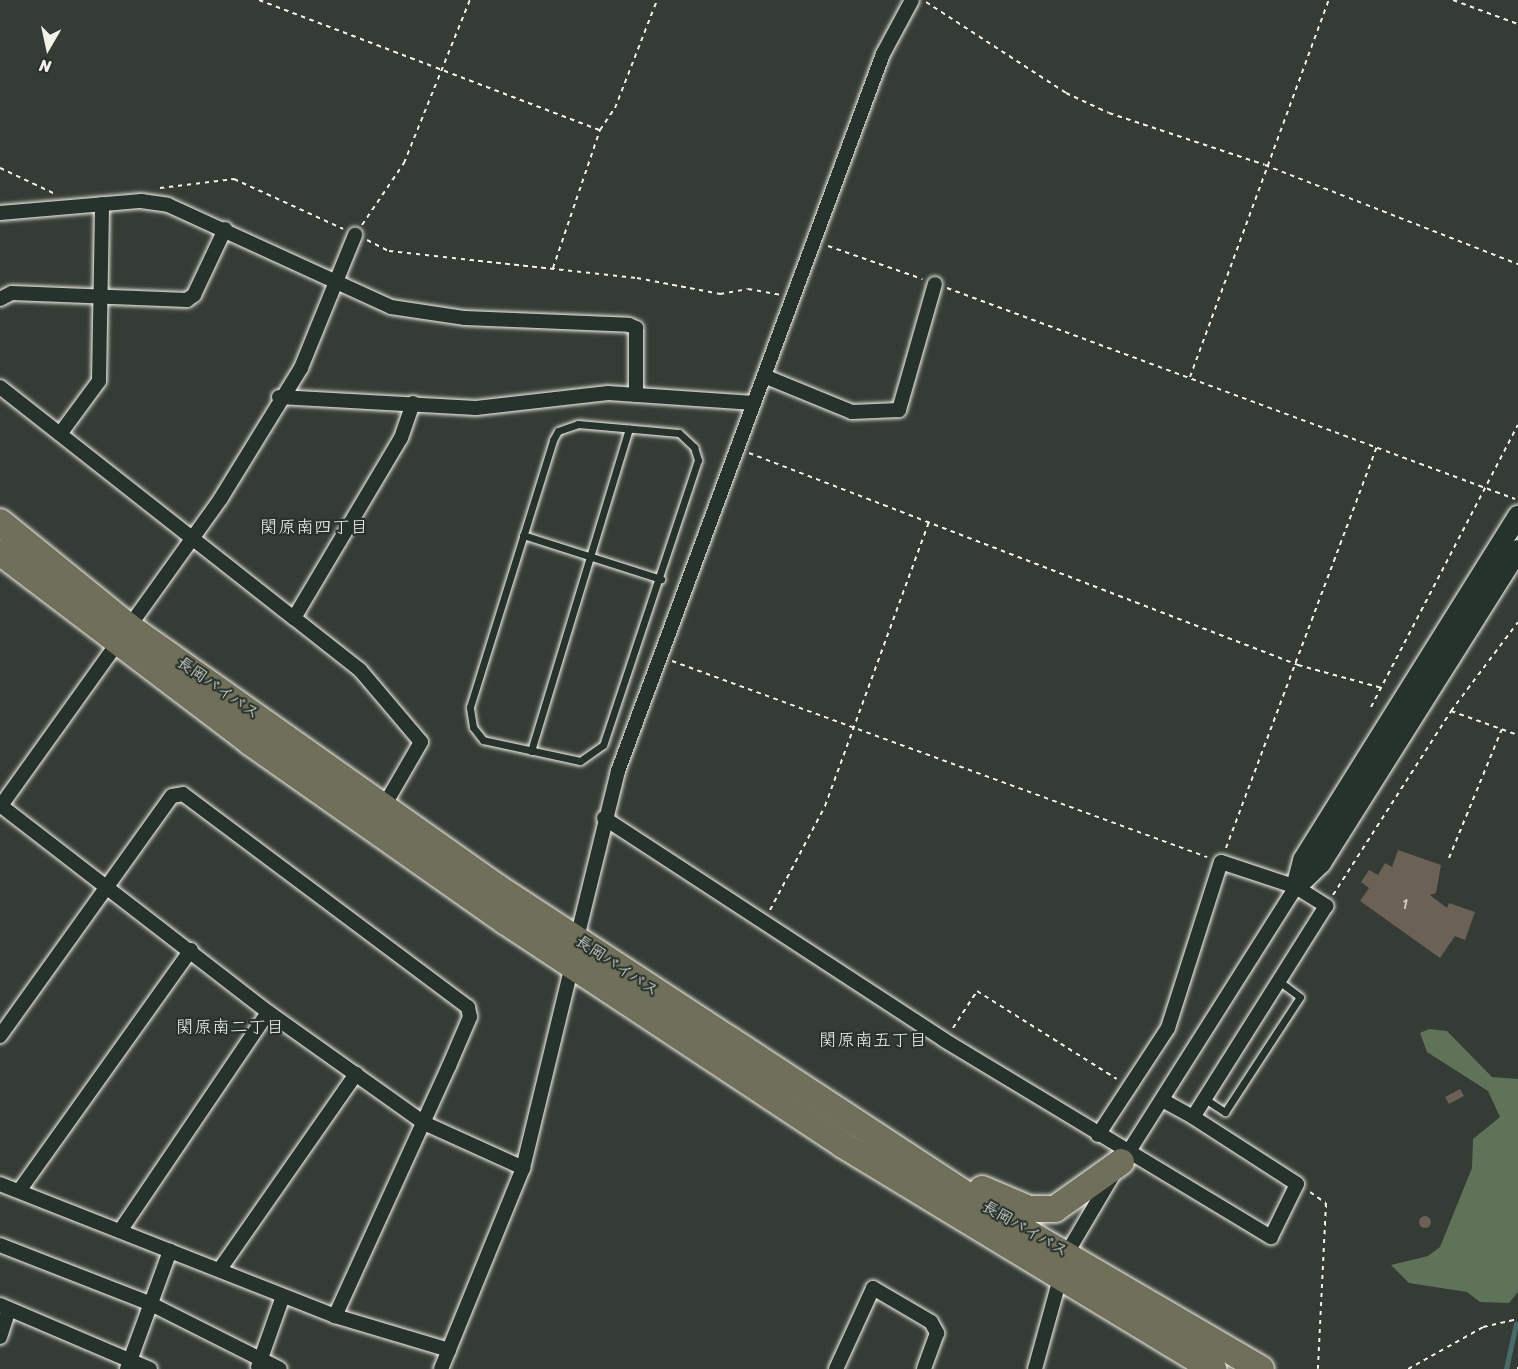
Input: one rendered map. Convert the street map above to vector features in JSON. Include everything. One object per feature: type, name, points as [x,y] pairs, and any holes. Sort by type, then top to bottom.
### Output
[{"type":"highway","name":"長岡バイパス","points":[[0,522],[122,634],[349,814],[763,1094],[1062,1265],[1261,1369]]},
{"type":"highway","name":"長岡バイパス","points":[[0,552],[384,806],[577,939],[903,1153],[1213,1369]]},
{"type":"highway","points":[[903,1153],[1016,1204],[1041,1210],[1065,1206],[1125,1157]]},
{"type":"street","points":[[441,1369],[523,1168],[604,818],[883,54],[912,0]]},
{"type":"street","points":[[0,213],[141,201],[168,205],[335,280],[416,312],[636,328],[636,395]]},
{"type":"street","points":[[60,434],[99,381],[103,296],[102,204]]},
{"type":"street","points":[[0,299],[12,293],[191,298],[225,229]]},
{"type":"street","points":[[355,235],[301,368],[279,397],[193,537],[0,806],[191,950],[268,1012],[424,1123],[523,1168]]},
{"type":"street","points":[[764,376],[852,411],[899,410],[935,284]]},
{"type":"street","points":[[0,387],[360,670],[421,742],[384,806]]},
{"type":"street","points":[[279,397],[476,408],[581,394],[636,395],[754,403]]},
{"type":"street","points":[[294,618],[401,438],[413,404]]},
{"type":"street","points":[[1296,887],[1303,860],[1516,507]]},
{"type":"street","points":[[1035,1369],[1062,1265],[1125,1157],[1296,887],[1322,863],[1518,550]]},
{"type":"street","points":[[0,1036],[171,796],[183,794],[468,1007],[470,1017],[335,1316]]},
{"type":"street","points":[[604,818],[944,1040],[1098,1135],[1125,1157],[1271,1237],[1297,1184],[1193,1117],[1162,1100]]},
{"type":"street","points":[[1098,1135],[1168,1028],[1221,862],[1296,887],[1326,906],[1193,1117]]},
{"type":"street","points":[[19,1191],[191,950]]},
{"type":"street","points":[[120,1231],[268,1012]]},
{"type":"street","points":[[220,1269],[356,1074]]},
{"type":"street","points":[[0,1184],[335,1316],[449,1350]]},
{"type":"street","points":[[0,1245],[151,1304],[258,1365],[280,1369]]},
{"type":"street","points":[[129,1364],[170,1251]]},
{"type":"street","points":[[836,1369],[873,1288],[931,1322],[937,1333],[924,1369]]},
{"type":"street","points":[[258,1365],[283,1296]]},
{"type":"street","points":[[0,1337],[4,1307],[129,1364],[150,1369]]},
{"type":"lane","points":[[578,424],[680,434],[694,447],[698,460],[661,579],[603,745],[580,761],[483,740],[470,719],[523,535],[558,431],[578,424]]},
{"type":"lane","points":[[531,751],[629,429]]},
{"type":"lane","points":[[523,535],[661,579]]},
{"type":"lane","points":[[1203,1098],[1225,1113],[1300,997],[1279,981]]},
{"type":"path","points":[[258,0],[600,130]]},
{"type":"path","points":[[355,235],[404,163],[471,0]]},
{"type":"path","points":[[553,268],[600,130],[615,108],[657,0]]},
{"type":"path","points":[[923,0],[1066,93],[1109,114],[1265,165],[1518,264]]},
{"type":"path","points":[[1190,377],[1265,165],[1329,0]]},
{"type":"path","points":[[1453,0],[1518,24]]},
{"type":"path","points":[[0,168],[42,186],[63,208]]},
{"type":"path","points":[[141,201],[147,188],[234,179],[389,251],[553,268],[720,294],[748,289],[792,299]]},
{"type":"path","points":[[814,241],[1377,446],[1485,488],[1516,507]]},
{"type":"path","points":[[1371,707],[1518,425]]},
{"type":"path","points":[[661,657],[1221,862],[1298,665],[1377,446]]},
{"type":"path","points":[[738,449],[1298,665],[1382,688]]},
{"type":"path","points":[[762,922],[825,806],[929,521]]},
{"type":"path","points":[[1326,906],[1451,711],[1518,622]]},
{"type":"path","points":[[1451,711],[1518,735]]},
{"type":"path","points":[[1449,858],[1502,729]]},
{"type":"path","points":[[944,1040],[977,991],[1129,1087]]},
{"type":"path","points":[[1297,1184],[1326,1203],[1318,1369]]},
{"type":"path","points":[[1408,1369],[1483,1327],[1518,1319]]},
{"type":"green space","points":[[1429,1029],[1447,1031],[1492,1077],[1518,1079],[1518,1292],[1509,1303],[1480,1302],[1467,1292],[1409,1283],[1391,1265],[1428,1256],[1440,1247],[1472,1168],[1473,1139],[1500,1117],[1488,1091],[1427,1052],[1420,1033]]},
{"type":"building","points":[[1398,850],[1441,865],[1436,893],[1430,895],[1447,908],[1449,903],[1475,912],[1465,940],[1455,936],[1440,958],[1360,901],[1369,888],[1361,882],[1369,870],[1378,875],[1385,863],[1392,867]]},
{"type":"building","points":[[1460,1089],[1464,1096],[1449,1104],[1445,1097]]},
{"type":"building","points":[[1427,1216],[1431,1222],[1427,1228],[1423,1228],[1419,1220]]},
{"type":"waterway","points":[[1506,1369],[1516,1324]]},
{"type":"district","name":"関原南四丁目","points":[[314,527]]},
{"type":"district","name":"関原南二丁目","points":[[230,1027]]},
{"type":"district","name":"関原南五丁目","points":[[873,1040]]}]
